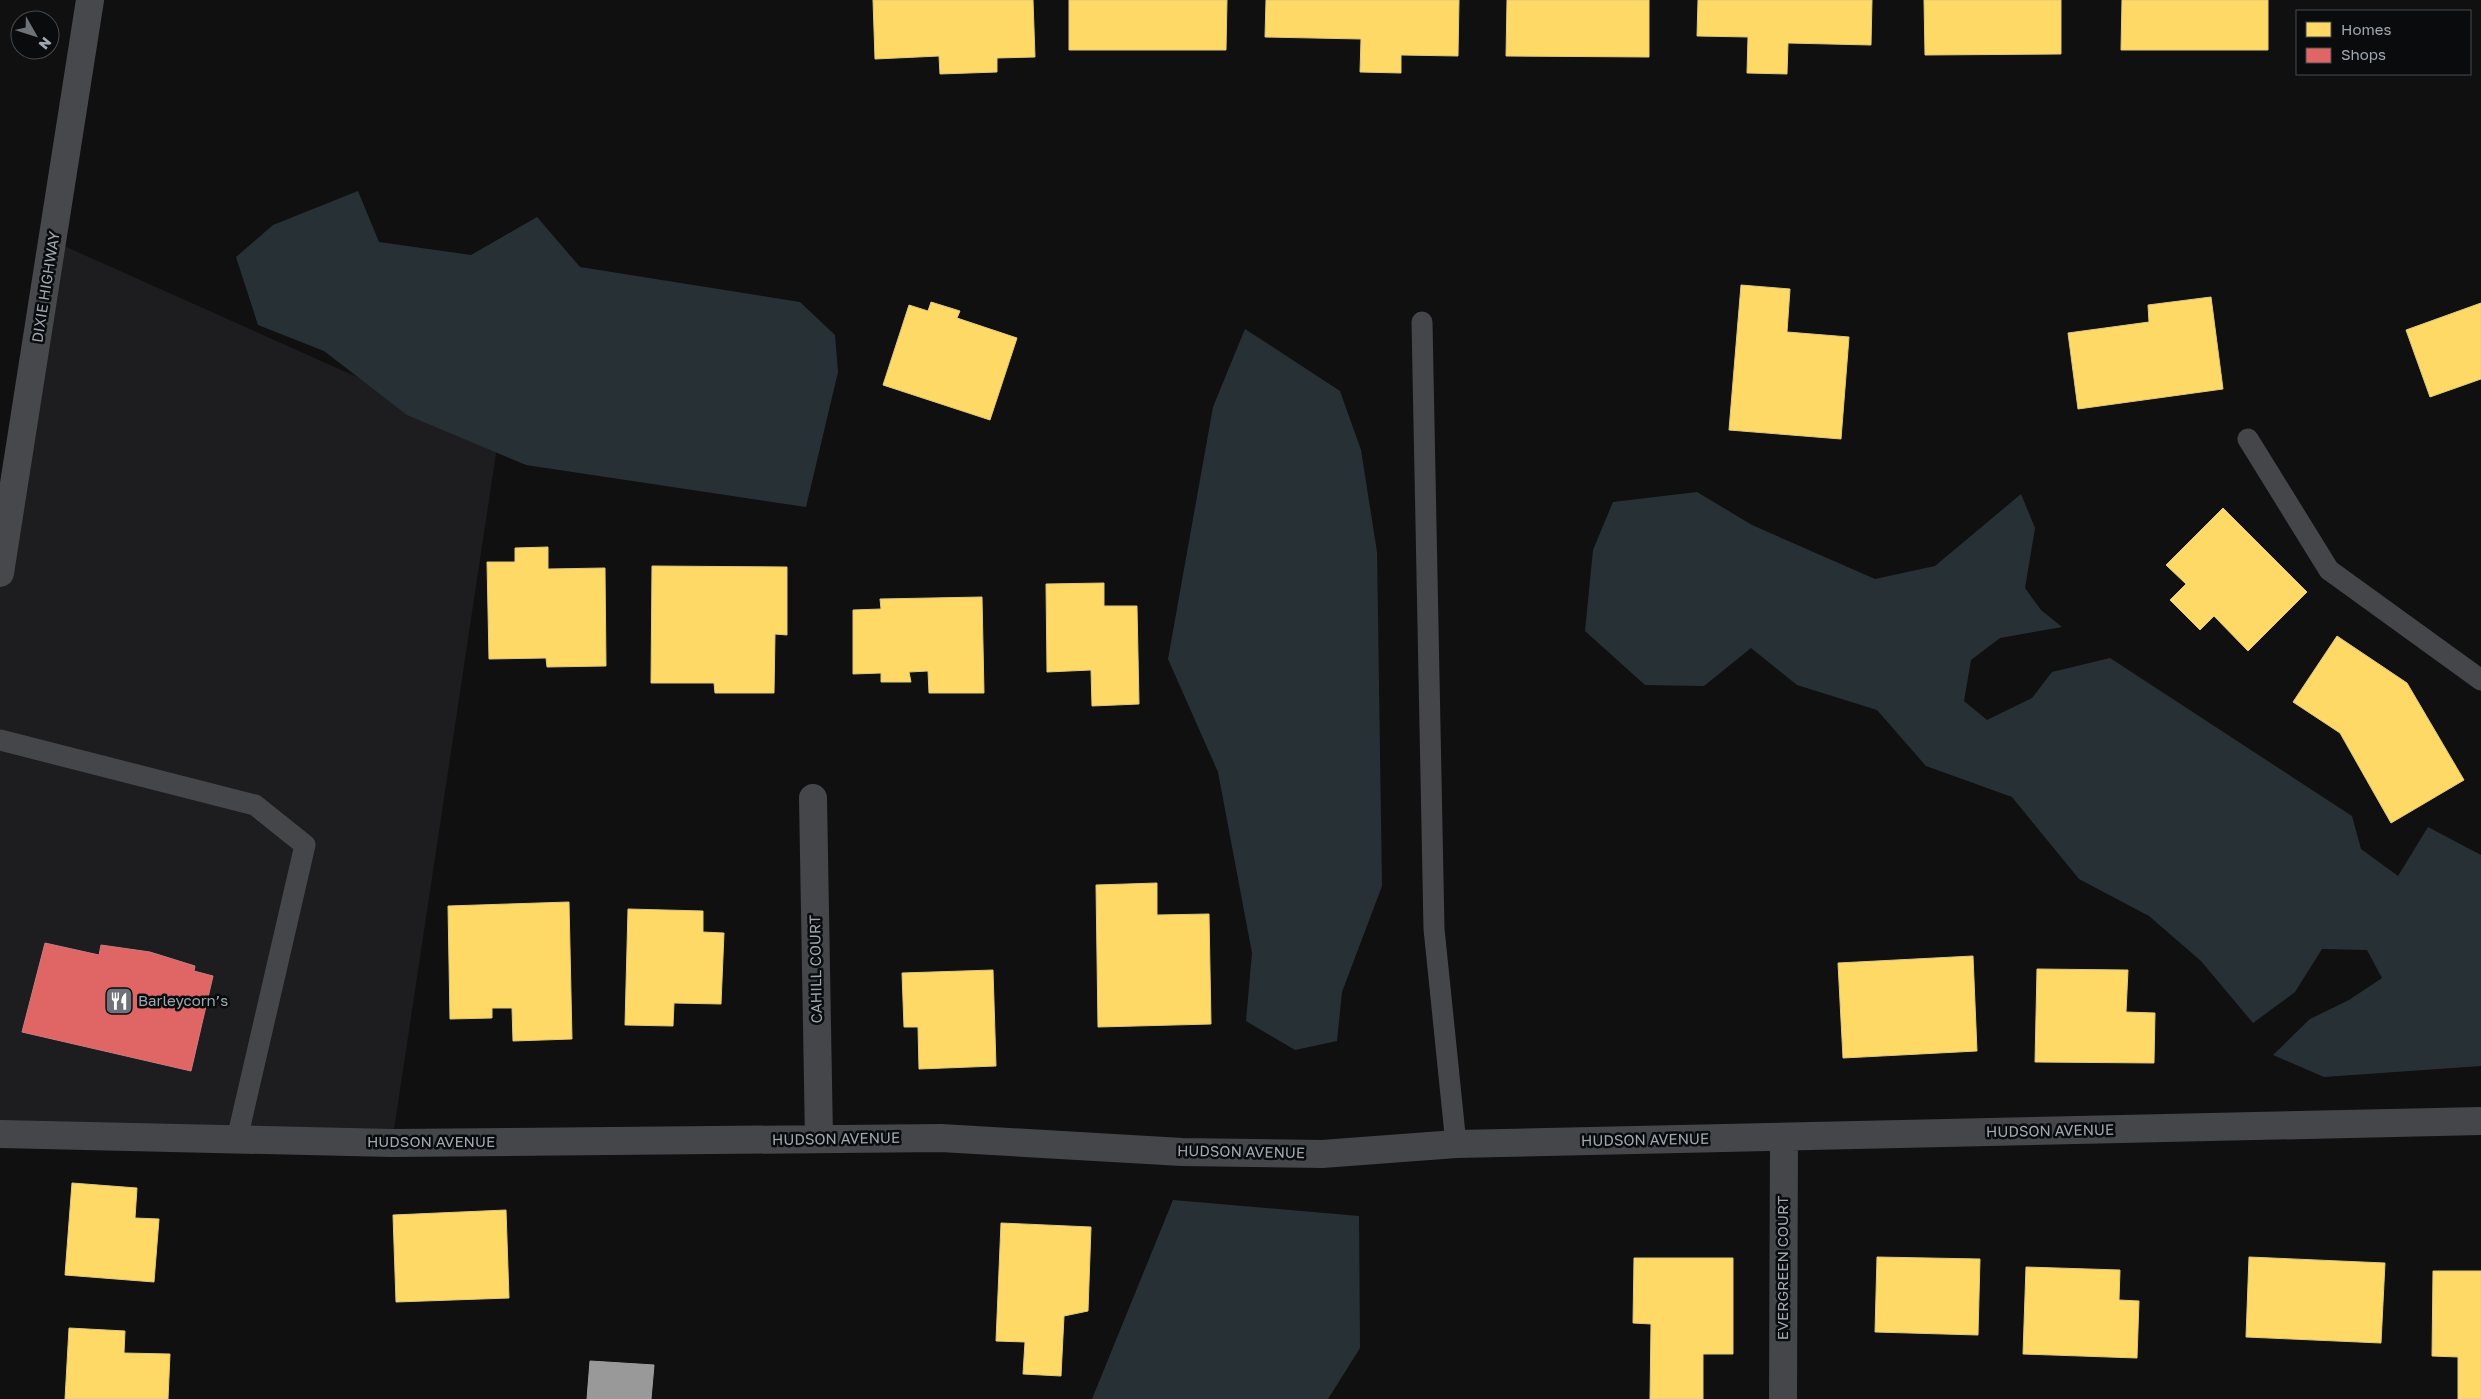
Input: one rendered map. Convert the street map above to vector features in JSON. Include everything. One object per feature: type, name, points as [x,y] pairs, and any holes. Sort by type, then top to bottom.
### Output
[{"type":"main road","name":"DIXIE HIGHWAY","points":[[0,573],[90,0]]},
{"type":"street","name":"CAHILL COURT","points":[[813,798],[819,1139]]},
{"type":"street","name":"HUDSON AVENUE","points":[[0,1134],[392,1143],[941,1138],[1182,1152],[1304,1153],[1456,1144],[2481,1122]]},
{"type":"street","name":"EVERGREEN COURT","points":[[1783,1399],[1784,1136]]},
{"type":"lane","points":[[1422,322],[1434,929],[1456,1144]]},
{"type":"lane","points":[[2248,440],[2329,570],[2481,680]]},
{"type":"lane","points":[[0,740],[255,805],[305,846],[237,1139]]},
{"type":"shaded area","points":[[358,191],[379,242],[471,255],[537,217],[580,267],[800,302],[835,335],[838,372],[806,507],[526,465],[407,415],[324,351],[258,325],[236,257],[273,225]]},
{"type":"shaded area","points":[[53,241],[498,440],[392,1143],[0,1135],[0,573]]},
{"type":"shaded area","points":[[1245,329],[1340,391],[1361,450],[1377,552],[1382,886],[1342,992],[1337,1041],[1295,1050],[1246,1021],[1252,953],[1218,772],[1168,659],[1213,407]]},
{"type":"shaded area","points":[[1697,492],[1752,525],[1875,579],[1935,566],[2021,494],[2035,528],[2025,588],[2041,610],[2062,627],[2000,638],[1971,660],[1964,701],[1987,720],[2032,698],[2052,672],[2110,658],[2352,816],[2361,849],[2398,876],[2428,827],[2481,855],[2481,1066],[2324,1077],[2273,1055],[2310,1019],[2349,1000],[2382,978],[2367,950],[2322,949],[2295,992],[2253,1023],[2201,961],[2149,916],[2079,879],[2012,797],[1926,766],[1877,710],[1797,685],[1751,648],[1704,686],[1645,685],[1585,631],[1593,550],[1613,502]]},
{"type":"shaded area","points":[[1173,1200],[1359,1216],[1360,1348],[1328,1399],[1092,1399]]},
{"type":"building: Homes","points":[[873,0],[1033,0],[1035,57],[997,58],[997,72],[940,74],[939,56],[875,59]]},
{"type":"building: Homes","points":[[1069,0],[1227,0],[1226,50],[1069,50]]},
{"type":"building: Homes","points":[[1266,0],[1459,0],[1458,56],[1401,55],[1401,73],[1360,72],[1361,39],[1265,37]]},
{"type":"building: Homes","points":[[1507,0],[1649,0],[1649,57],[1506,56]]},
{"type":"building: Homes","points":[[1698,0],[1872,0],[1871,45],[1788,43],[1787,74],[1747,73],[1748,37],[1697,36]]},
{"type":"building: Homes","points":[[1924,0],[2061,0],[2061,54],[1925,55]]},
{"type":"building: Homes","points":[[2122,0],[2268,0],[2268,50],[2121,50]]},
{"type":"building: Homes","points":[[1741,285],[1790,289],[1787,332],[1849,337],[1841,439],[1729,430]]},
{"type":"building: Homes","points":[[2211,297],[2223,389],[2078,409],[2068,333],[2149,322],[2148,305]]},
{"type":"building: Homes","points":[[931,302],[960,311],[957,318],[1017,338],[990,420],[883,385],[909,305],[928,311]]},
{"type":"building: Homes","points":[[2481,303],[2481,379],[2430,397],[2406,330]]},
{"type":"building: Homes","points":[[2223,508],[2307,592],[2248,651],[2214,616],[2200,630],[2170,600],[2186,584],[2166,565]]},
{"type":"building: Homes","points":[[548,547],[548,569],[605,568],[606,666],[547,667],[546,658],[489,659],[487,562],[515,562],[515,548]]},
{"type":"building: Homes","points":[[652,566],[787,567],[787,635],[775,634],[774,693],[715,693],[714,683],[651,683]]},
{"type":"building: Homes","points":[[1104,583],[1104,606],[1137,606],[1139,704],[1092,706],[1091,670],[1047,672],[1046,584]]},
{"type":"building: Homes","points":[[982,597],[984,693],[929,693],[928,671],[909,672],[911,682],[881,682],[881,673],[853,674],[853,610],[881,609],[880,599]]},
{"type":"building: Homes","points":[[2337,636],[2407,683],[2464,780],[2391,823],[2340,733],[2293,702]]},
{"type":"building: Homes","points":[[1157,883],[1157,915],[1209,914],[1211,1024],[1098,1027],[1096,885]]},
{"type":"building: Homes","points":[[569,902],[572,1039],[513,1041],[512,1008],[492,1008],[492,1018],[450,1019],[448,906]]},
{"type":"building: Homes","points":[[628,909],[703,911],[703,932],[724,933],[721,1004],[674,1003],[673,1026],[625,1025]]},
{"type":"building: Homes","points":[[1973,956],[1977,1051],[1843,1058],[1838,963]]},
{"type":"building: Homes","points":[[2037,969],[2128,970],[2126,1012],[2155,1013],[2154,1063],[2035,1062]]},
{"type":"building: Homes","points":[[993,970],[996,1066],[919,1069],[918,1027],[904,1027],[902,973]]},
{"type":"building: Homes","points":[[72,1183],[137,1188],[135,1218],[159,1219],[154,1282],[65,1275]]},
{"type":"building: Homes","points":[[506,1210],[509,1298],[396,1302],[393,1215]]},
{"type":"building: Homes","points":[[1001,1223],[1091,1227],[1088,1311],[1064,1316],[1061,1376],[1023,1374],[1025,1342],[996,1341]]},
{"type":"building: Homes","points":[[1877,1257],[1980,1259],[1978,1335],[1875,1332]]},
{"type":"building: Homes","points":[[2249,1257],[2385,1263],[2381,1343],[2246,1337]]},
{"type":"building: Homes","points":[[1634,1258],[1733,1258],[1733,1354],[1703,1354],[1703,1399],[1650,1399],[1651,1324],[1633,1323]]},
{"type":"building: Homes","points":[[2026,1267],[2120,1270],[2119,1300],[2139,1301],[2137,1358],[2023,1354]]},
{"type":"building: Homes","points":[[2433,1271],[2481,1271],[2481,1399],[2458,1399],[2458,1357],[2432,1356]]},
{"type":"building: Homes","points":[[69,1328],[125,1331],[124,1353],[170,1354],[168,1399],[65,1399]]},
{"type":"building: Shops","name":"Barleycorn’s","points":[[45,943],[99,955],[101,945],[150,952],[195,966],[194,971],[213,976],[191,1071],[22,1032]]},
{"type":"building: Industry","points":[[590,1361],[654,1365],[651,1399],[587,1399]]},
{"type":"place","name":"Barleycorn’s","points":[[119,1001]]}]
